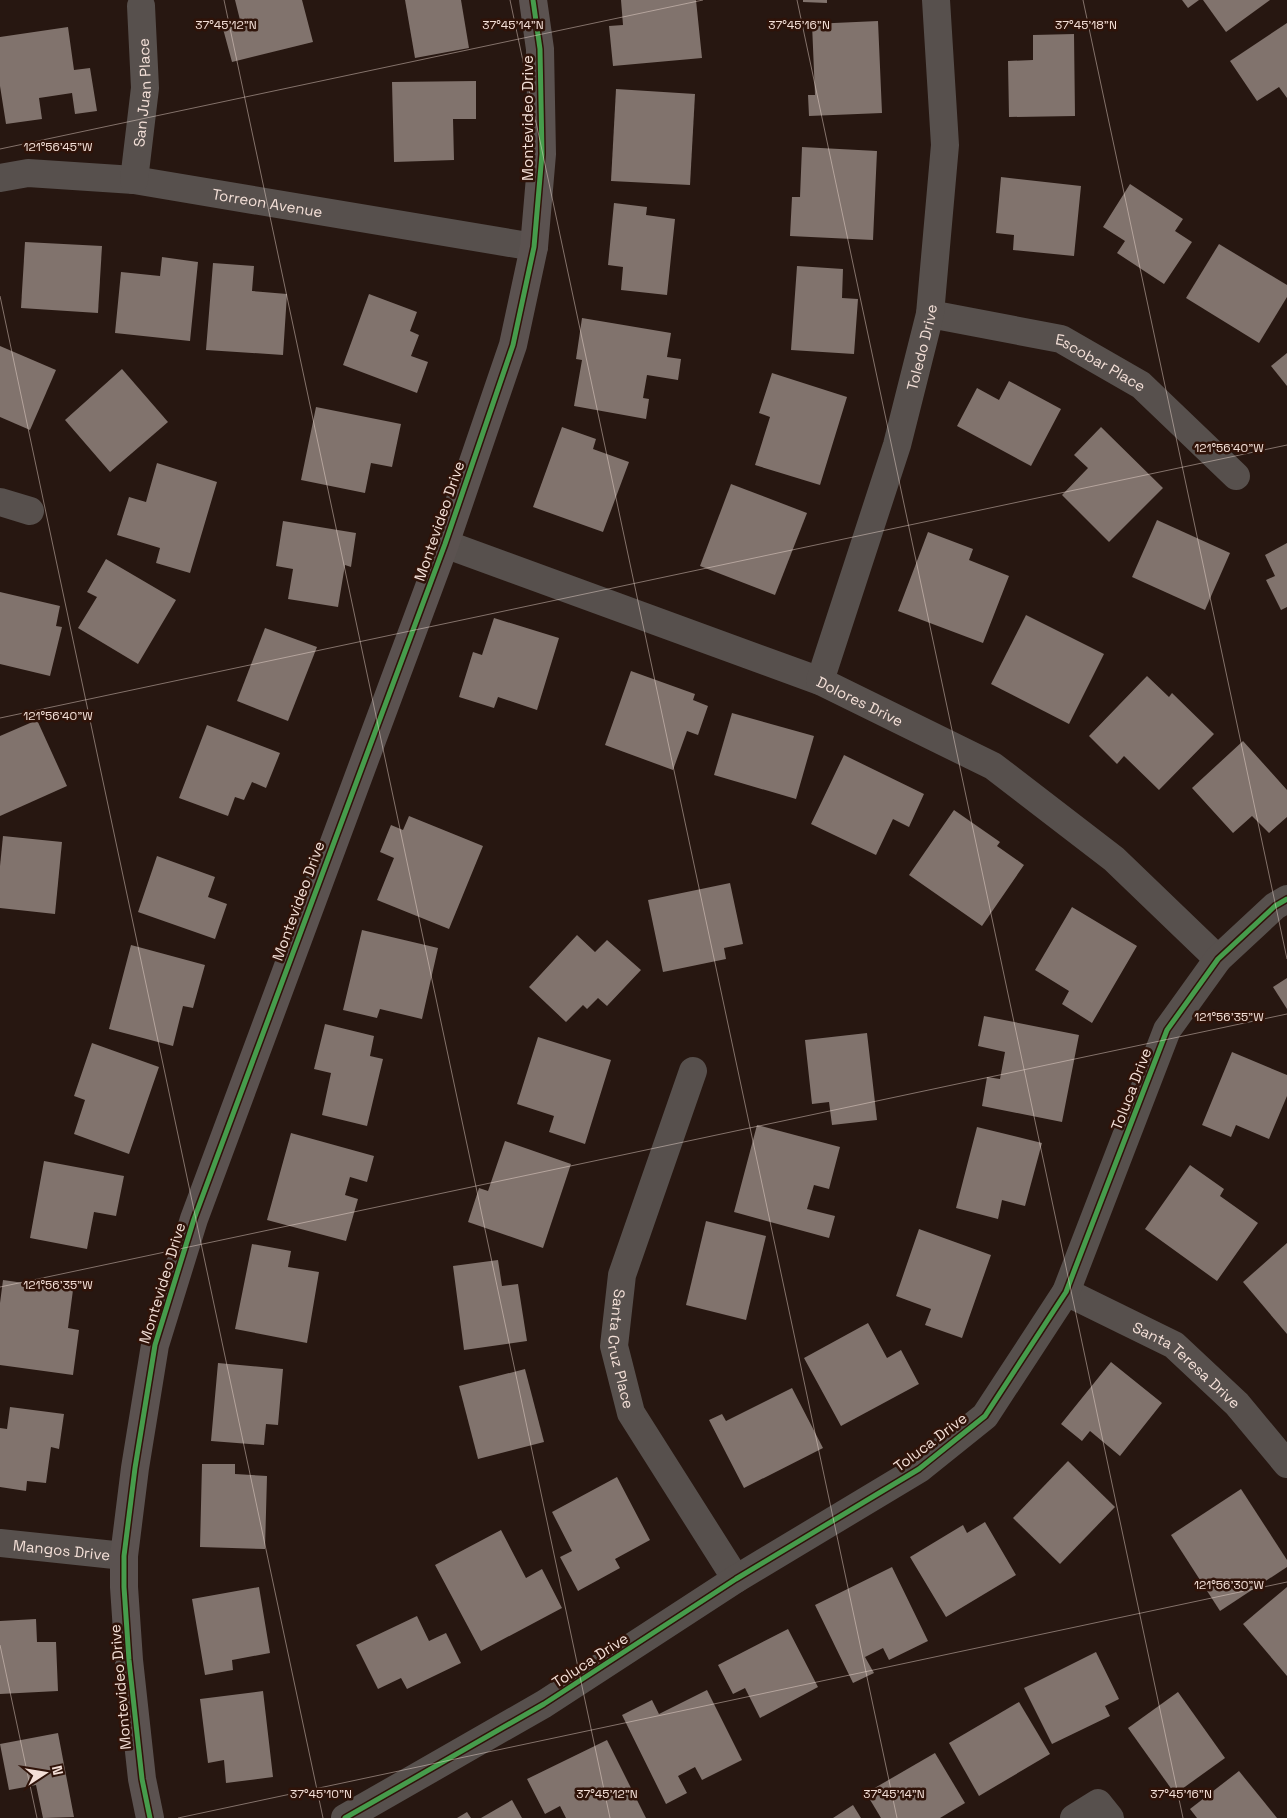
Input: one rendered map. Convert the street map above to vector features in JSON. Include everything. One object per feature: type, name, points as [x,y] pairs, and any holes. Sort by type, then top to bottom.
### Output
[{"type":"street","name":"Montevideo Drive","points":[[150,1818],[142,1779],[129,1660],[124,1556],[135,1468],[155,1345],[191,1228],[445,544],[513,345],[534,247],[542,154],[540,49],[533,0]]},
{"type":"street","name":"Toledo Drive","points":[[820,681],[897,445],[930,314],[945,145],[936,0]]},
{"type":"street","name":"San Juan Place","points":[[134,180],[144,88],[141,6]]},
{"type":"street","name":"Torreon Avenue","points":[[0,178],[28,173],[134,180],[534,247]]},
{"type":"street","name":"Escobar Place","points":[[930,314],[1061,339],[1141,385],[1236,476]]},
{"type":"street","points":[[0,502],[30,512]]},
{"type":"street","name":"Dolores Drive","points":[[445,544],[820,681],[993,766],[1114,858],[1218,959]]},
{"type":"street","name":"Toluca Drive","points":[[345,1818],[544,1704],[736,1579],[920,1470],[986,1416],[1066,1292],[1168,1030],[1218,959],[1275,906],[1287,898]]},
{"type":"street","name":"Santa Cruz Place","points":[[693,1071],[622,1275],[614,1346],[631,1413],[736,1579]]},
{"type":"street","name":"Santa Teresa Drive","points":[[1066,1292],[1174,1344],[1237,1404],[1287,1464]]},
{"type":"street","name":"Mangos Drive","points":[[0,1543],[124,1556]]},
{"type":"street","points":[[1074,1818],[1098,1803],[1110,1818]]},
{"type":"building","points":[[235,0],[302,0],[313,42],[232,62],[222,25],[240,20]]},
{"type":"building","points":[[405,0],[461,0],[469,48],[415,58]]},
{"type":"building","points":[[621,0],[696,0],[702,58],[613,66],[609,26],[623,25]]},
{"type":"building","points":[[803,0],[827,0],[827,3],[803,2]]},
{"type":"building","points":[[1182,0],[1199,0],[1188,8]]},
{"type":"building","points":[[1203,0],[1270,0],[1226,32]]},
{"type":"building","points":[[878,21],[882,113],[809,116],[808,95],[815,95],[812,24]]},
{"type":"building","points":[[1287,23],[1287,98],[1279,87],[1257,101],[1230,61]]},
{"type":"building","points":[[68,27],[74,70],[90,68],[97,111],[75,114],[72,93],[39,98],[42,119],[6,124],[0,86],[0,37]]},
{"type":"building","points":[[1074,34],[1075,116],[1009,117],[1008,61],[1033,60],[1033,35]]},
{"type":"building","points":[[476,81],[476,119],[453,119],[454,160],[394,162],[392,82]]},
{"type":"building","points":[[616,89],[695,94],[690,185],[611,181]]},
{"type":"building","points":[[802,147],[877,151],[873,240],[790,236],[792,197],[800,197]]},
{"type":"building","points":[[1001,177],[1081,186],[1074,256],[1013,250],[1014,235],[996,233]]},
{"type":"building","points":[[1130,184],[1183,219],[1175,231],[1192,242],[1164,284],[1117,253],[1125,241],[1103,227]]},
{"type":"building","points":[[614,203],[647,207],[646,215],[675,219],[667,295],[621,290],[623,267],[608,265]]},
{"type":"building","points":[[25,242],[102,246],[98,313],[21,308]]},
{"type":"building","points":[[1219,244],[1287,285],[1287,297],[1259,343],[1186,298]]},
{"type":"building","points":[[162,257],[198,262],[190,341],[115,333],[121,272],[160,276]]},
{"type":"building","points":[[213,263],[254,266],[252,291],[287,294],[283,355],[206,350]]},
{"type":"building","points":[[797,266],[843,269],[842,298],[858,299],[854,354],[791,350]]},
{"type":"building","points":[[369,294],[417,312],[410,331],[419,335],[411,356],[428,362],[417,393],[343,365]]},
{"type":"building","points":[[582,318],[671,333],[667,357],[681,359],[678,380],[647,375],[643,398],[649,399],[646,419],[574,406],[582,360],[576,359]]},
{"type":"building","points":[[0,346],[56,370],[30,430],[0,417]]},
{"type":"building","points":[[1287,353],[1287,386],[1271,366]]},
{"type":"building","points":[[122,369],[168,422],[110,472],[65,420]]},
{"type":"building","points":[[772,373],[847,397],[820,485],[755,465],[770,417],[759,413]]},
{"type":"building","points":[[1009,381],[1061,409],[1031,466],[957,426],[977,388],[999,400]]},
{"type":"building","points":[[316,407],[401,424],[392,467],[371,463],[365,493],[301,480]]},
{"type":"building","points":[[562,427],[596,439],[593,449],[629,462],[603,532],[533,507]]},
{"type":"building","points":[[1101,427],[1163,488],[1109,542],[1062,495],[1088,468],[1074,455]]},
{"type":"building","points":[[157,463],[217,482],[190,573],[156,563],[160,548],[117,535],[129,497],[146,502]]},
{"type":"building","points":[[731,484],[807,513],[775,595],[700,566]]},
{"type":"building","points":[[1157,520],[1230,553],[1205,610],[1132,577]]},
{"type":"building","points":[[283,521],[356,533],[351,567],[345,565],[338,607],[288,599],[293,569],[276,566]]},
{"type":"building","points":[[928,532],[973,549],[969,560],[1009,576],[983,643],[898,611]]},
{"type":"building","points":[[1287,543],[1287,607],[1281,610],[1266,580],[1275,576],[1265,555]]},
{"type":"building","points":[[106,559],[176,600],[138,664],[78,628],[97,597],[87,592]]},
{"type":"building","points":[[0,592],[60,606],[56,626],[62,627],[50,676],[0,664]]},
{"type":"building","points":[[1026,615],[1104,654],[1069,724],[991,684]]},
{"type":"building","points":[[494,618],[559,638],[537,710],[498,697],[494,708],[459,697],[473,652],[482,655]]},
{"type":"building","points":[[265,628],[317,647],[288,721],[237,701]]},
{"type":"building","points":[[631,671],[695,694],[693,700],[708,706],[698,735],[687,731],[673,770],[605,745]]},
{"type":"building","points":[[1147,676],[1169,697],[1172,693],[1214,734],[1159,790],[1124,756],[1117,764],[1089,736]]},
{"type":"building","points":[[732,713],[814,736],[796,799],[714,775]]},
{"type":"building","points":[[37,720],[67,786],[0,816],[0,736]]},
{"type":"building","points":[[207,725],[280,753],[266,788],[252,782],[244,800],[235,797],[228,816],[179,798]]},
{"type":"building","points":[[1243,741],[1287,790],[1287,817],[1269,833],[1252,816],[1233,833],[1192,788]]},
{"type":"building","points":[[844,755],[924,794],[909,827],[893,819],[876,855],[811,824]]},
{"type":"building","points":[[954,810],[1000,842],[997,846],[1024,865],[982,926],[909,875]]},
{"type":"building","points":[[409,816],[483,846],[449,929],[377,900],[394,858],[380,852],[391,825],[403,830]]},
{"type":"building","points":[[3,836],[62,842],[55,914],[0,908],[0,866]]},
{"type":"building","points":[[157,856],[215,877],[208,897],[227,904],[215,939],[138,912]]},
{"type":"building","points":[[730,883],[743,944],[724,948],[726,959],[663,972],[648,900]]},
{"type":"building","points":[[1072,907],[1137,946],[1092,1023],[1062,1004],[1069,991],[1035,970]]},
{"type":"building","points":[[362,930],[438,948],[422,1019],[380,1009],[377,1018],[343,1010]]},
{"type":"building","points":[[577,935],[595,952],[607,940],[641,970],[607,1006],[598,998],[587,1009],[583,1005],[566,1022],[529,987]]},
{"type":"building","points":[[131,945],[205,965],[193,1008],[183,1006],[173,1046],[109,1029]]},
{"type":"building","points":[[1287,978],[1287,1009],[1273,987]]},
{"type":"building","points":[[984,1016],[1079,1035],[1062,1122],[982,1106],[987,1077],[1000,1079],[1005,1052],[978,1046]]},
{"type":"building","points":[[325,1024],[374,1036],[370,1056],[383,1059],[367,1126],[322,1115],[331,1073],[314,1069]]},
{"type":"building","points":[[867,1033],[877,1120],[832,1125],[829,1102],[812,1104],[805,1040]]},
{"type":"building","points":[[538,1037],[611,1060],[585,1144],[549,1132],[554,1116],[517,1104]]},
{"type":"building","points":[[92,1043],[159,1067],[129,1154],[74,1134],[85,1100],[74,1096]]},
{"type":"building","points":[[1232,1052],[1287,1075],[1287,1096],[1269,1139],[1236,1125],[1231,1137],[1202,1125]]},
{"type":"building","points":[[757,1125],[840,1147],[829,1189],[814,1185],[807,1209],[835,1216],[829,1238],[734,1212]]},
{"type":"building","points":[[977,1127],[1042,1143],[1025,1206],[1002,1200],[998,1219],[956,1208]]},
{"type":"building","points":[[291,1133],[374,1156],[367,1182],[350,1177],[345,1195],[358,1199],[346,1241],[267,1220]]},
{"type":"building","points":[[505,1141],[571,1164],[543,1248],[468,1222],[479,1188],[488,1191]]},
{"type":"building","points":[[44,1161],[124,1176],[116,1216],[94,1212],[87,1249],[30,1238]]},
{"type":"building","points":[[1190,1165],[1224,1189],[1220,1196],[1258,1223],[1217,1281],[1145,1229]]},
{"type":"building","points":[[706,1221],[766,1236],[746,1320],[686,1305]]},
{"type":"building","points":[[919,1229],[991,1255],[962,1338],[925,1325],[931,1309],[896,1296]]},
{"type":"building","points":[[1287,1243],[1287,1334],[1243,1282]]},
{"type":"building","points":[[252,1244],[291,1251],[288,1267],[319,1272],[307,1343],[235,1329]]},
{"type":"building","points":[[498,1260],[502,1286],[518,1284],[527,1341],[464,1350],[453,1266]]},
{"type":"building","points":[[3,1280],[73,1290],[68,1328],[79,1330],[73,1375],[0,1365],[0,1303]]},
{"type":"building","points":[[868,1323],[887,1358],[901,1350],[919,1384],[841,1426],[804,1358]]},
{"type":"building","points":[[1111,1362],[1162,1403],[1120,1456],[1090,1431],[1082,1441],[1061,1424]]},
{"type":"building","points":[[218,1363],[283,1369],[278,1425],[266,1424],[264,1445],[211,1441]]},
{"type":"building","points":[[525,1369],[544,1442],[478,1459],[459,1386]]},
{"type":"building","points":[[792,1388],[823,1448],[744,1488],[709,1420],[722,1414],[726,1421]]},
{"type":"building","points":[[10,1407],[64,1414],[59,1449],[51,1447],[46,1483],[27,1481],[26,1491],[0,1487],[0,1428],[7,1429]]},
{"type":"building","points":[[1068,1461],[1115,1507],[1060,1564],[1013,1518]]},
{"type":"building","points":[[202,1464],[235,1464],[235,1474],[267,1476],[265,1549],[200,1547]]},
{"type":"building","points":[[617,1477],[650,1540],[615,1559],[620,1568],[578,1591],[560,1557],[572,1551],[552,1512]]},
{"type":"building","points":[[1241,1489],[1287,1560],[1287,1567],[1220,1611],[1171,1535]]},
{"type":"building","points":[[985,1522],[1016,1575],[946,1617],[910,1557],[963,1525],[967,1533]]},
{"type":"building","points":[[501,1530],[526,1578],[542,1569],[562,1608],[481,1651],[435,1565]]},
{"type":"building","points":[[892,1567],[928,1641],[889,1660],[883,1648],[865,1657],[874,1673],[853,1683],[815,1605]]},
{"type":"building","points":[[259,1587],[270,1653],[232,1660],[233,1670],[205,1675],[192,1599]]},
{"type":"building","points":[[1287,1587],[1287,1676],[1243,1624]]},
{"type":"building","points":[[417,1616],[429,1641],[446,1633],[461,1663],[407,1689],[401,1678],[378,1689],[356,1645]]},
{"type":"building","points":[[36,1619],[37,1642],[56,1642],[58,1691],[0,1694],[0,1621]]},
{"type":"building","points":[[788,1629],[818,1687],[760,1718],[745,1688],[733,1694],[718,1665]]},
{"type":"building","points":[[1096,1652],[1119,1699],[1105,1706],[1110,1716],[1052,1744],[1024,1688]]},
{"type":"building","points":[[707,1690],[742,1760],[702,1780],[695,1767],[678,1776],[687,1793],[666,1804],[622,1715],[652,1700],[659,1714]]},
{"type":"building","points":[[263,1691],[273,1777],[226,1783],[224,1760],[208,1763],[200,1699]]},
{"type":"building","points":[[1178,1692],[1225,1758],[1175,1794],[1128,1728]]},
{"type":"building","points":[[1019,1702],[1050,1754],[979,1796],[949,1743]]},
{"type":"building","points":[[58,1733],[74,1817],[43,1818],[36,1785],[9,1790],[0,1744]]},
{"type":"building","points":[[607,1740],[646,1818],[566,1818],[560,1806],[545,1814],[527,1779]]},
{"type":"building","points":[[935,1753],[965,1803],[940,1818],[881,1818],[866,1793]]},
{"type":"building","points":[[1239,1771],[1277,1818],[1197,1818],[1190,1809]]},
{"type":"building","points":[[512,1800],[522,1818],[481,1818]]},
{"type":"building","points":[[853,1805],[861,1818],[833,1818]]},
{"type":"building","points":[[467,1812],[471,1818],[457,1818]]},
{"type":"cycle path","points":[[150,1818],[142,1779],[129,1660],[124,1556],[135,1468],[155,1345],[194,1219],[445,544],[513,345],[534,247],[542,154],[540,49],[533,0]]},
{"type":"cycle path","points":[[345,1818],[544,1704],[736,1579],[919,1469],[985,1416],[1066,1292],[1167,1030],[1218,959],[1275,906],[1287,899]]}]
